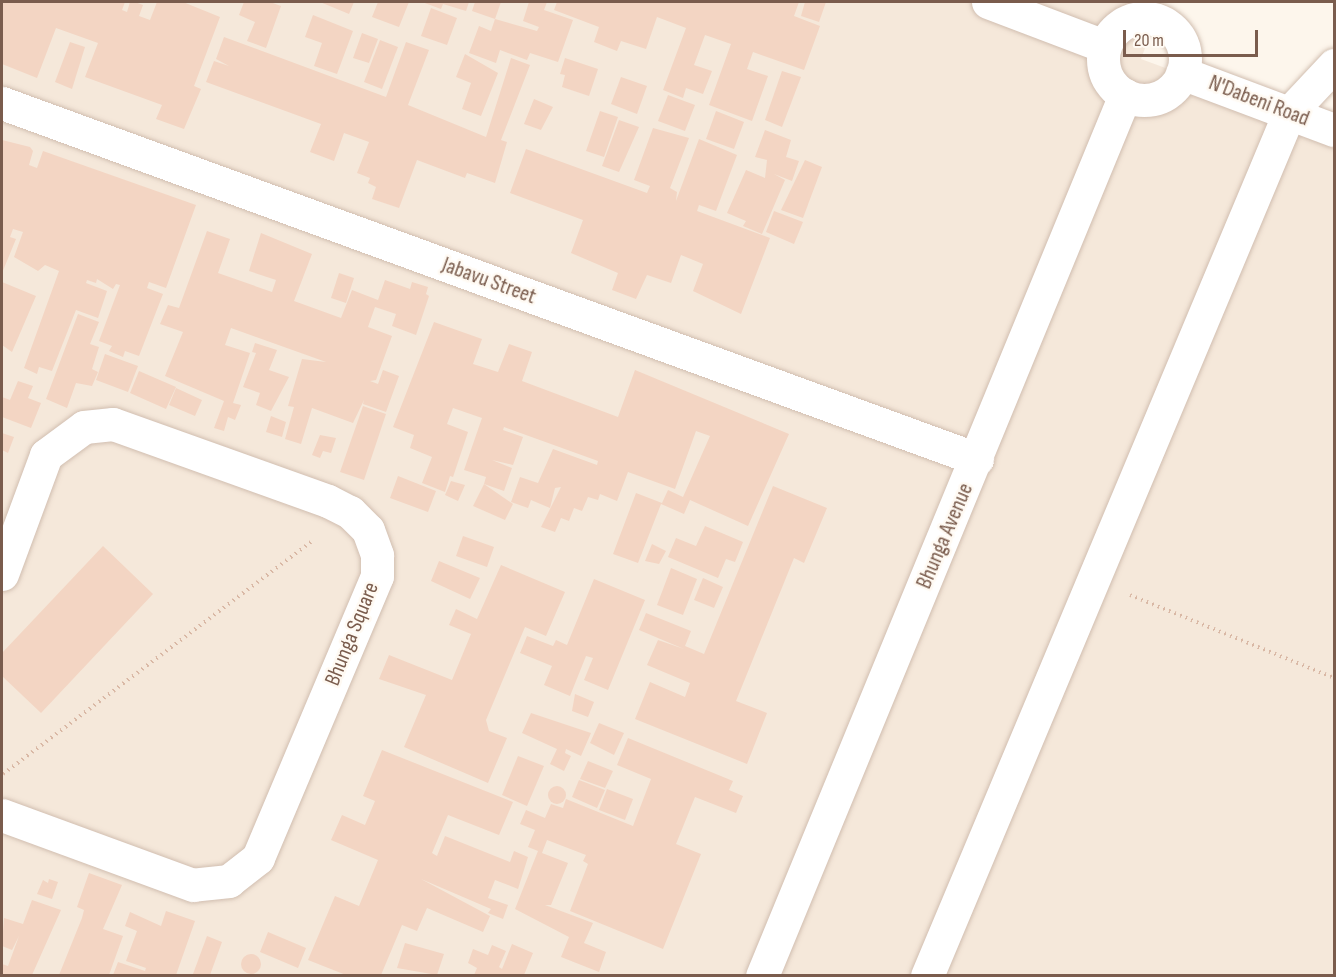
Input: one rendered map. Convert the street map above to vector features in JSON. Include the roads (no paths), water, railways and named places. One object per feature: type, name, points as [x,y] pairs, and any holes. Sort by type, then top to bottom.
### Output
[{"type":"street","points":[[988,2],[1104,46]]},
{"type":"street","points":[[1164,11],[1182,43],[1182,73],[1173,87],[1159,97],[1142,100],[1125,95],[1105,74],[1104,46],[1113,31],[1126,21],[1164,11]]},
{"type":"street","points":[[927,975],[1289,113],[1335,65]]},
{"type":"street","name":"N'Dabeni Road","points":[[1182,73],[1335,130]]},
{"type":"street","name":"Bhunga Avenue","points":[[762,975],[977,459],[1085,186],[1125,95]]},
{"type":"street","name":"Jabavu Street","points":[[2,103],[977,459]]},
{"type":"street","name":"Bhunga Square","points":[[2,574],[46,455],[84,427],[113,423],[328,501],[350,512],[368,530],[376,555],[377,576],[258,858],[229,880],[193,885],[2,815]]}]
